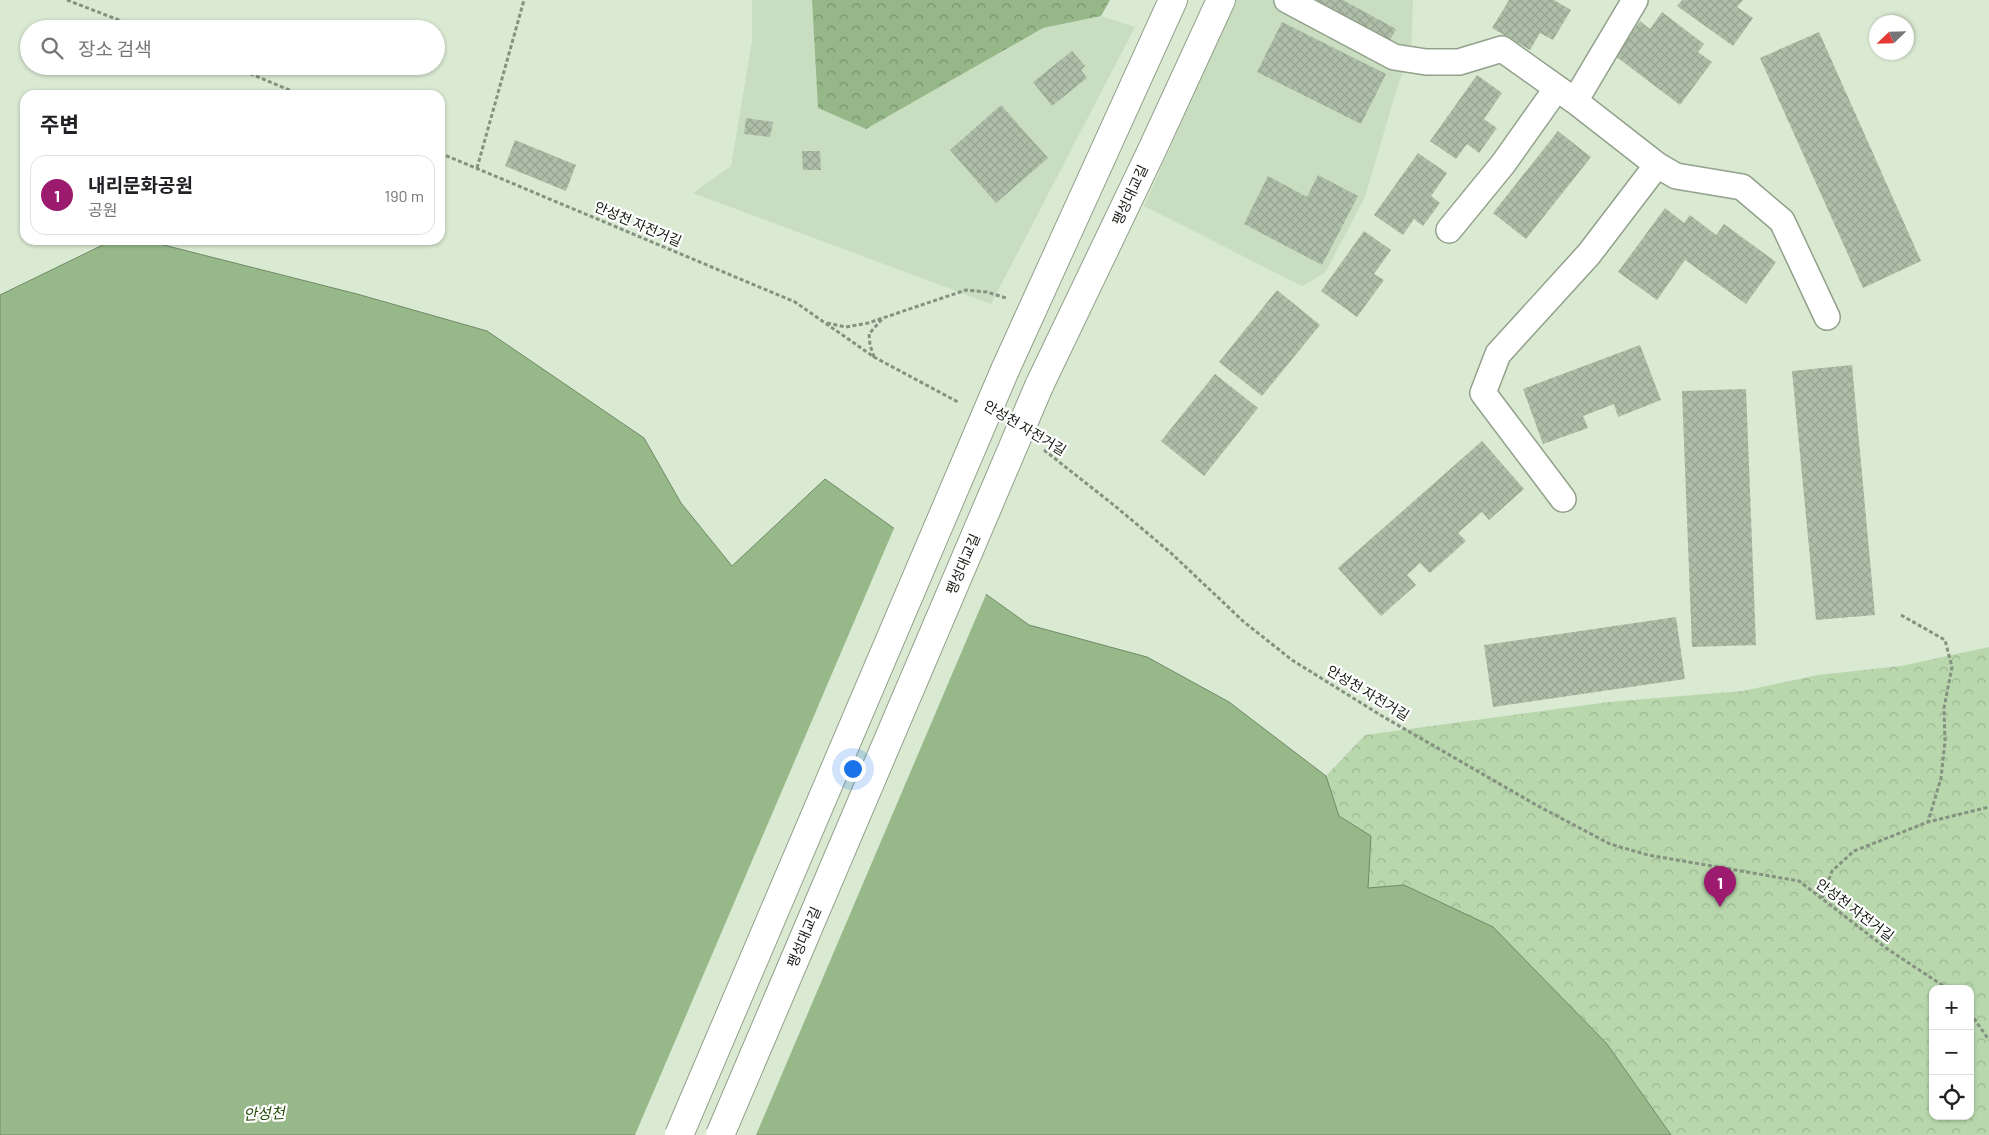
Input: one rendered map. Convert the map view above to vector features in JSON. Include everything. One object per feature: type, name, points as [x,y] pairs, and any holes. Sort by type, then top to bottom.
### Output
[{"type":"main road","points":[[679,1135],[1005,370],[1173,0]]},
{"type":"main road","name":"팽성대교길","points":[[720,1135],[1039,386],[1148,159],[1221,0]]},
{"type":"street","points":[[1287,0],[1394,57],[1426,62],[1459,62],[1502,49],[1566,95],[1657,165],[1676,176],[1742,187],[1782,221],[1826,316]]},
{"type":"street","points":[[1449,230],[1503,164],[1566,95],[1635,0]]},
{"type":"street","points":[[1563,500],[1483,393],[1498,354],[1589,254],[1657,165]]},
{"type":"path","points":[[67,0],[119,20]]},
{"type":"path","points":[[477,168],[524,0]]},
{"type":"path","points":[[253,75],[289,90]]},
{"type":"path","name":"안성천 자전거길","points":[[445,155],[795,302],[874,357],[963,405]]},
{"type":"path","name":"안성천 자전거길","points":[[824,322],[846,327],[882,319],[966,290],[987,292],[1009,299],[1005,307]]},
{"type":"path","points":[[874,357],[869,334],[882,319]]},
{"type":"path","name":"안성천 자전거길","points":[[1041,448],[1171,553],[1244,622],[1292,660],[1382,716],[1530,802],[1610,844],[1648,856],[1799,881],[1886,948],[1942,985]]},
{"type":"path","points":[[1901,615],[1945,640],[1952,667],[1944,708],[1945,741],[1941,778],[1928,822]]},
{"type":"path","points":[[1822,898],[1832,871],[1854,851],[1928,822],[1989,807]]},
{"type":"path","points":[[1974,1019],[1989,1040]]},
{"type":"shaded area","points":[[752,0],[812,0],[818,108],[866,129],[1043,28],[1101,16],[1135,27],[991,304],[693,193],[731,166],[752,41]]},
{"type":"shaded area","points":[[1236,0],[1413,0],[1411,50],[1397,88],[1365,197],[1325,273],[1302,286],[1144,206]]},
{"type":"green space","points":[[812,0],[1110,0],[1101,16],[1043,28],[866,129],[818,108]]},
{"type":"green space","points":[[1989,647],[1989,1135],[1671,1135],[1607,1044],[1404,885],[1368,888],[1371,836],[1339,816],[1326,776],[1365,735],[1609,702],[1743,691],[1818,675],[1901,666]]},
{"type":"water","name":"안성천","points":[[103,245],[164,245],[357,294],[487,331],[644,438],[681,503],[732,566],[825,479],[1029,625],[1147,657],[1229,702],[1326,776],[1339,816],[1371,836],[1368,888],[1404,885],[1493,927],[1607,1044],[1671,1135],[0,1135],[0,295]]},
{"type":"pier","points":[[895,526],[987,592],[756,1135],[635,1135]]},
{"type":"building","points":[[1311,0],[1343,0],[1396,29],[1389,42]]},
{"type":"building","points":[[1509,0],[1554,0],[1571,10],[1553,40],[1540,33],[1530,50],[1492,28]]},
{"type":"building","points":[[1682,0],[1743,0],[1737,7],[1753,18],[1733,46],[1677,6]]},
{"type":"building","points":[[1662,12],[1704,44],[1698,52],[1712,62],[1680,105],[1614,55],[1640,21],[1650,29]]},
{"type":"building","points":[[1282,22],[1386,74],[1361,124],[1257,72]]},
{"type":"building","points":[[1819,32],[1921,261],[1863,288],[1760,58]]},
{"type":"building","points":[[1072,51],[1085,66],[1081,70],[1087,78],[1052,106],[1033,82]]},
{"type":"building","points":[[1477,75],[1502,93],[1484,119],[1497,128],[1479,153],[1467,144],[1456,159],[1430,141]]},
{"type":"building","points":[[1001,105],[1048,158],[996,203],[950,150]]},
{"type":"building","points":[[746,118],[773,122],[770,137],[744,134]]},
{"type":"building","points":[[1558,131],[1591,157],[1526,239],[1493,213]]},
{"type":"building","points":[[515,140],[576,165],[566,191],[505,166]]},
{"type":"building","points":[[802,151],[820,151],[821,170],[803,170]]},
{"type":"building","points":[[1418,153],[1447,173],[1431,196],[1440,203],[1423,226],[1414,219],[1403,235],[1374,215]]},
{"type":"building","points":[[1318,175],[1358,196],[1322,265],[1244,224],[1268,176],[1307,197]]},
{"type":"building","points":[[1665,208],[1684,223],[1690,215],[1716,235],[1724,224],[1776,262],[1746,304],[1685,260],[1657,300],[1618,272]]},
{"type":"building","points":[[1364,231],[1391,250],[1374,274],[1384,280],[1357,317],[1321,291]]},
{"type":"building","points":[[1277,290],[1320,325],[1262,396],[1219,362]]},
{"type":"building","points":[[1640,345],[1661,400],[1618,417],[1614,404],[1583,416],[1588,428],[1543,444],[1523,389]]},
{"type":"building","points":[[1852,365],[1875,615],[1816,620],[1792,371]]},
{"type":"building","points":[[1215,374],[1258,408],[1204,476],[1161,441]]},
{"type":"building","points":[[1746,389],[1756,645],[1692,647],[1682,391]]},
{"type":"building","points":[[1482,441],[1524,489],[1489,520],[1482,512],[1458,533],[1466,541],[1430,573],[1420,563],[1407,575],[1416,585],[1381,616],[1338,568]]},
{"type":"building","points":[[1676,617],[1685,679],[1493,707],[1484,645]]},
{"type":"place","name":"내리문화공원","points":[[1720,907]]}]
